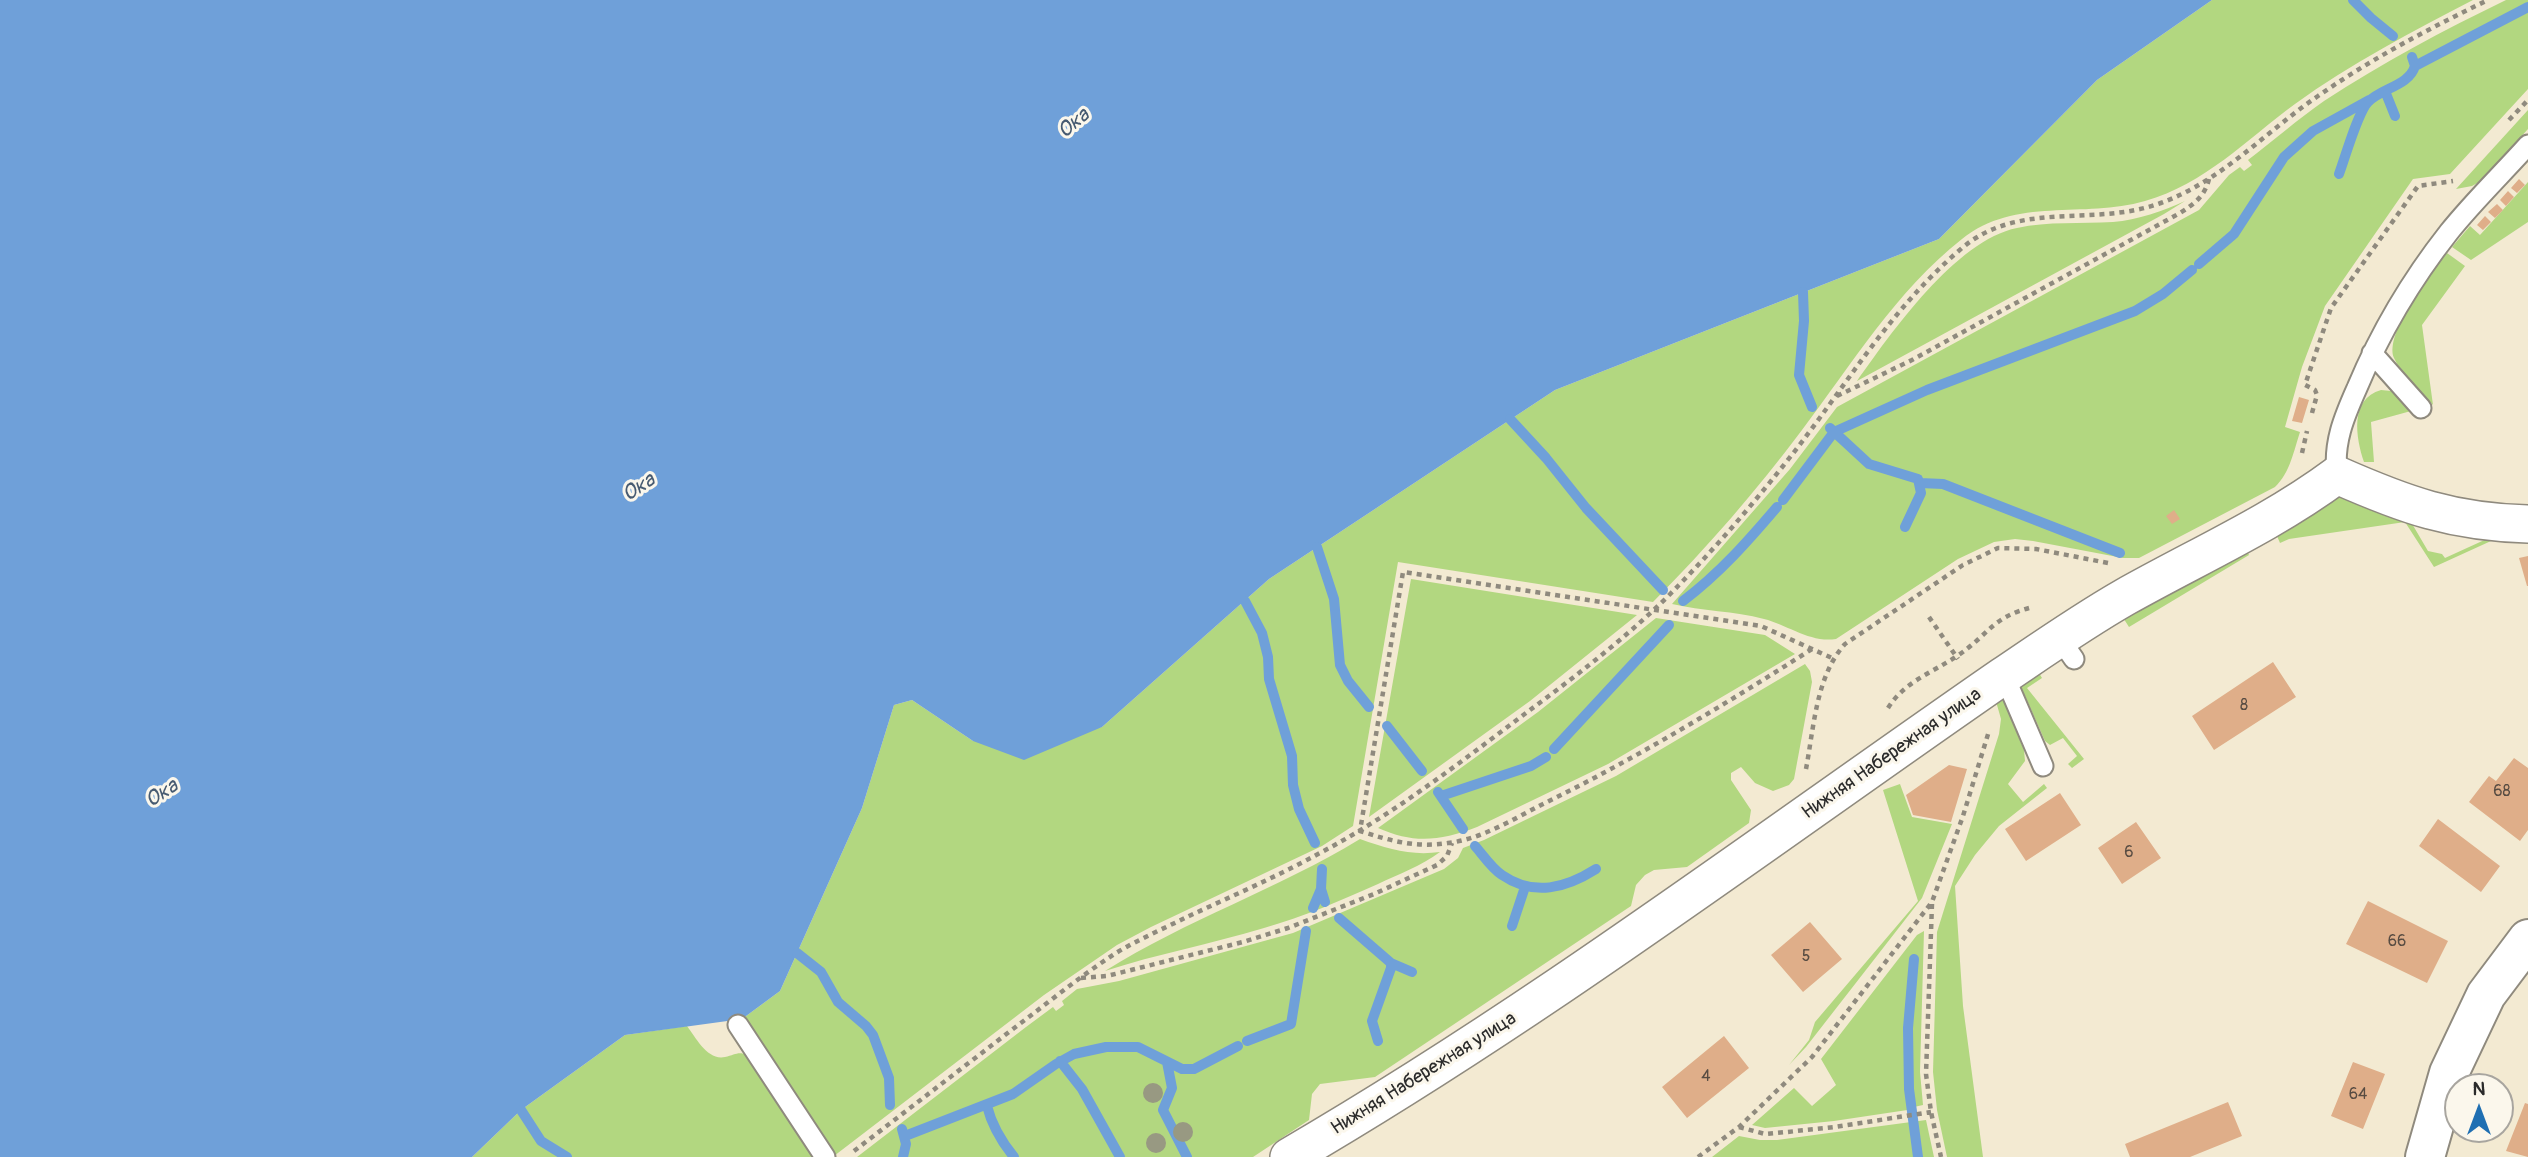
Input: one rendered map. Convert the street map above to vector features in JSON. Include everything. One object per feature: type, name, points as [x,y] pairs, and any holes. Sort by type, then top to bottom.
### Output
[{"type":"street","points":[[2337,475],[2387,497],[2441,515],[2488,523],[2528,524]]},
{"type":"street","name":"Нижняя Набережная улица","points":[[1289,1157],[1367,1112],[1601,959],[2004,675],[2067,649],[2121,599],[2259,538],[2289,509],[2337,475]]},
{"type":"street","points":[[2425,1157],[2449,1073],[2486,995],[2528,939]]},
{"type":"lane","points":[[2337,475],[2335,456],[2342,421],[2372,353],[2415,279],[2450,231],[2528,145]]},
{"type":"lane","points":[[2372,353],[2421,408]]},
{"type":"lane","points":[[2004,675],[2043,766]]},
{"type":"lane","points":[[738,1025],[825,1157]]},
{"type":"path","points":[[846,1157],[1080,978],[1120,951],[1317,855],[1360,831],[1534,707],[1677,588],[1752,503],[1906,303],[1957,253],[1986,231],[2008,222],[2040,217],[2120,214],[2155,205],[2193,189],[2225,170],[2319,95],[2392,50],[2488,0]]},
{"type":"path","points":[[2503,127],[2528,100]]},
{"type":"path","points":[[2300,458],[2317,395],[2315,390],[2305,385],[2332,307],[2418,186],[2452,183],[2460,173]]},
{"type":"path","points":[[1836,397],[1912,360],[2180,213],[2195,203],[2206,189],[2209,179]]},
{"type":"path","points":[[1806,771],[1825,674],[1832,658],[1845,644],[1963,565],[1998,548],[2036,549],[2114,565]]},
{"type":"path","points":[[1360,831],[1403,572],[1761,626],[1832,658]]},
{"type":"path","points":[[1884,715],[1894,699],[1911,681],[1956,657],[2001,618],[2015,611],[2035,607]]},
{"type":"path","points":[[1929,617],[1962,666]]},
{"type":"path","points":[[1360,831],[1397,843],[1420,846],[1452,843],[1480,835],[1612,771],[1812,649]]},
{"type":"path","points":[[1941,1157],[1926,1074],[1932,902],[1963,816],[1991,722]]},
{"type":"path","points":[[1080,978],[1107,976],[1288,928],[1374,894],[1437,865],[1447,856],[1452,843]]},
{"type":"path","points":[[1698,1157],[1739,1127],[1812,1057],[1932,902]]},
{"type":"path","points":[[1739,1127],[1765,1134],[1835,1127],[1931,1112]]},
{"type":"green space","points":[[2212,0],[2473,0],[2338,75],[2295,104],[2224,160],[2187,184],[2145,201],[2122,206],[2005,217],[1962,239],[1938,259],[1896,305],[1767,475],[1712,540],[1653,602],[1398,562],[1353,826],[1322,846],[1117,945],[1044,995],[834,1156],[742,1019],[780,991],[862,808],[894,705],[912,700],[973,741],[1102,727],[1269,579],[1555,390],[1939,239],[2097,80]]},
{"type":"green space","points":[[2506,0],[2528,0],[2528,89],[2450,174],[2413,179],[2325,306],[2302,367],[2285,427],[2300,432],[2288,468],[2275,487],[2139,558],[2123,558],[2015,539],[1994,542],[1958,559],[1836,639],[1808,636],[1753,616],[1672,604],[1790,469],[1837,407],[2199,210],[2229,175],[2240,167],[2244,171],[2252,165],[2248,160],[2324,101],[2368,73]]},
{"type":"green space","points":[[2528,110],[2528,129],[2481,181],[2456,189]]},
{"type":"green space","points":[[2528,182],[2528,222],[2471,260],[2452,247],[2470,226],[2480,235]]},
{"type":"green space","points":[[2185,201],[1857,381],[1927,291],[1971,250],[1994,236],[2029,226],[2132,219]]},
{"type":"green space","points":[[2447,253],[2465,266],[2422,325],[2433,405],[2401,371],[2394,358],[2393,347],[2402,319]]},
{"type":"green space","points":[[2381,390],[2391,391],[2411,411],[2371,422],[2374,462],[2364,462],[2357,431],[2359,410],[2371,395]]},
{"type":"green space","points":[[2338,498],[2349,498],[2411,522],[2428,551],[2442,554],[2445,558],[2491,537],[2503,539],[2491,541],[2434,567],[2405,522],[2289,539],[2280,543],[2274,529]]},
{"type":"green space","points":[[2244,544],[2249,555],[2129,627],[2120,613]]},
{"type":"green space","points":[[1411,579],[1637,615],[1530,701],[1369,817]]},
{"type":"green space","points":[[1656,618],[1765,635],[1795,654],[1608,764],[1477,827],[1427,839],[1403,837],[1378,828],[1538,712]]},
{"type":"green space","points":[[1805,664],[1810,671],[1812,682],[1794,779],[1789,785],[1773,791],[1755,783],[1741,767],[1731,773],[1731,780],[1751,810],[1749,823],[1687,867],[1654,870],[1645,875],[1636,885],[1631,906],[1375,1077],[1320,1084],[1312,1094],[1309,1120],[1253,1157],[857,1157],[1053,1007],[1056,1011],[1064,1005],[1062,1001],[1077,989],[1119,981],[1293,933],[1444,869],[1458,858],[1463,848],[1616,776]]},
{"type":"green space","points":[[2036,668],[2042,678],[2027,688],[2084,759],[2072,768],[2068,764],[2077,756],[2063,738],[2050,745],[2045,741],[2021,687],[2022,680]]},
{"type":"green space","points":[[2002,697],[2024,750],[2025,761],[2008,784],[2023,802],[2044,784],[2047,788],[1999,826],[1975,855],[1955,886],[1963,1006],[1983,1157],[1947,1157],[1937,1110],[1933,1072],[1937,932],[1999,734],[2001,719],[1995,698]]},
{"type":"green space","points":[[1900,784],[1912,817],[1952,824],[1922,898],[1806,1047],[1789,1065],[1809,1040],[1815,1022],[1918,901],[1883,790]]},
{"type":"green space","points":[[1360,839],[1400,851],[1440,852],[1402,873],[1293,919],[1105,971],[1167,936],[1297,874]]},
{"type":"green space","points":[[1924,931],[1920,1072],[1923,1105],[1914,1109],[1834,1121],[1765,1128],[1752,1125],[1794,1088],[1812,1106],[1836,1085],[1821,1059],[1917,935]]},
{"type":"green space","points":[[687,1026],[703,1048],[713,1056],[725,1057],[739,1053],[747,1055],[813,1157],[472,1157],[521,1110],[625,1035]]},
{"type":"green space","points":[[1926,1120],[1934,1157],[1712,1157],[1739,1136],[1777,1140]]},
{"type":"water","name":"Ока","points":[[0,0],[2212,0],[2097,80],[1939,239],[1555,390],[1269,579],[1102,727],[1024,760],[973,741],[912,700],[894,705],[862,808],[780,991],[742,1019],[625,1035],[521,1110],[472,1157],[0,1157]]},
{"type":"building","points":[[2519,179],[2525,185],[2517,193],[2511,188]]},
{"type":"building","points":[[2508,191],[2514,197],[2506,206],[2500,200]]},
{"type":"building","points":[[2497,204],[2503,210],[2495,218],[2488,212]]},
{"type":"building","points":[[2485,216],[2491,222],[2483,230],[2477,225]]},
{"type":"building","points":[[2299,397],[2309,400],[2302,423],[2292,421]]},
{"type":"building","points":[[2174,510],[2180,519],[2172,524],[2166,516]]},
{"type":"building","points":[[2528,556],[2528,586],[2527,586],[2519,558]]},
{"type":"building","points":[[2273,662],[2296,697],[2214,750],[2192,716]]},
{"type":"building","points":[[2514,758],[2528,768],[2528,830],[2520,841],[2469,802],[2489,776],[2496,781]]},
{"type":"building","points":[[1949,765],[1967,769],[1951,822],[1913,815],[1906,795]]},
{"type":"building","points":[[2060,793],[2081,825],[2026,861],[2005,829]]},
{"type":"building","points":[[2438,819],[2500,866],[2481,892],[2419,846]]},
{"type":"building","points":[[2136,822],[2161,858],[2122,884],[2098,848]]},
{"type":"building","points":[[2368,901],[2448,941],[2427,983],[2346,944]]},
{"type":"building","points":[[1810,922],[1842,959],[1803,992],[1771,955]]},
{"type":"building","points":[[1724,1036],[1749,1068],[1687,1118],[1662,1087]]},
{"type":"building","points":[[2353,1062],[2385,1074],[2363,1129],[2331,1116]]},
{"type":"building","points":[[2228,1102],[2242,1136],[2190,1157],[2130,1157],[2125,1144]]},
{"type":"building","points":[[2525,1103],[2528,1104],[2528,1157],[2506,1151],[2509,1143],[2514,1143],[2514,1131]]},
{"type":"waterway","points":[[2353,0],[2393,36]]},
{"type":"waterway","points":[[2415,66],[2528,7]]},
{"type":"waterway","points":[[2339,174],[2364,107],[2374,97],[2412,73],[2415,66],[2412,57]]},
{"type":"waterway","points":[[2385,91],[2395,116]]},
{"type":"waterway","points":[[2199,264],[2234,234],[2284,157],[2313,131],[2369,100]]},
{"type":"waterway","points":[[1783,500],[1834,432],[1927,390],[2135,311],[2163,294],[2192,270]]},
{"type":"waterway","points":[[1803,292],[1804,321],[1799,375],[1812,407]]},
{"type":"waterway","points":[[1510,419],[1586,508],[1663,590]]},
{"type":"waterway","points":[[1830,428],[1869,464],[1918,479],[1921,493],[1905,527]]},
{"type":"waterway","points":[[1920,483],[1943,484],[2120,553]]},
{"type":"waterway","points":[[1683,601],[1721,568],[1777,507]]},
{"type":"waterway","points":[[1317,547],[1334,599],[1340,665],[1348,681],[1369,707]]},
{"type":"waterway","points":[[1245,601],[1262,633],[1268,657],[1269,679],[1292,756],[1293,785],[1299,809],[1315,843]]},
{"type":"waterway","points":[[1554,749],[1669,625]]},
{"type":"waterway","points":[[1387,726],[1422,771]]},
{"type":"waterway","points":[[1441,796],[1531,766],[1546,757]]},
{"type":"waterway","points":[[1438,792],[1463,829]]},
{"type":"waterway","points":[[1475,846],[1498,872],[1526,886],[1538,888],[1562,885],[1596,869]]},
{"type":"waterway","points":[[1322,869],[1321,889],[1325,902]]},
{"type":"waterway","points":[[1512,926],[1525,887]]},
{"type":"waterway","points":[[1313,908],[1321,889]]},
{"type":"waterway","points":[[1339,918],[1391,963],[1372,1021],[1378,1041]]},
{"type":"waterway","points":[[1247,1041],[1291,1024],[1306,931]]},
{"type":"waterway","points":[[797,953],[821,972],[838,1002],[873,1035],[889,1078],[890,1105]]},
{"type":"waterway","points":[[1914,959],[1908,1028],[1909,1089],[1918,1157]]},
{"type":"waterway","points":[[1391,963],[1412,972]]},
{"type":"waterway","points":[[905,1136],[1013,1094],[1074,1054],[1106,1047],[1138,1047],[1182,1069],[1194,1069],[1238,1046]]},
{"type":"waterway","points":[[1060,1061],[1082,1089],[1120,1157]]},
{"type":"waterway","points":[[1167,1062],[1172,1088],[1163,1110],[1187,1157]]},
{"type":"waterway","points":[[987,1106],[998,1133],[1014,1157]]},
{"type":"waterway","points":[[521,1110],[541,1141],[567,1157]]},
{"type":"waterway","points":[[902,1129],[906,1144],[903,1157]]}]
